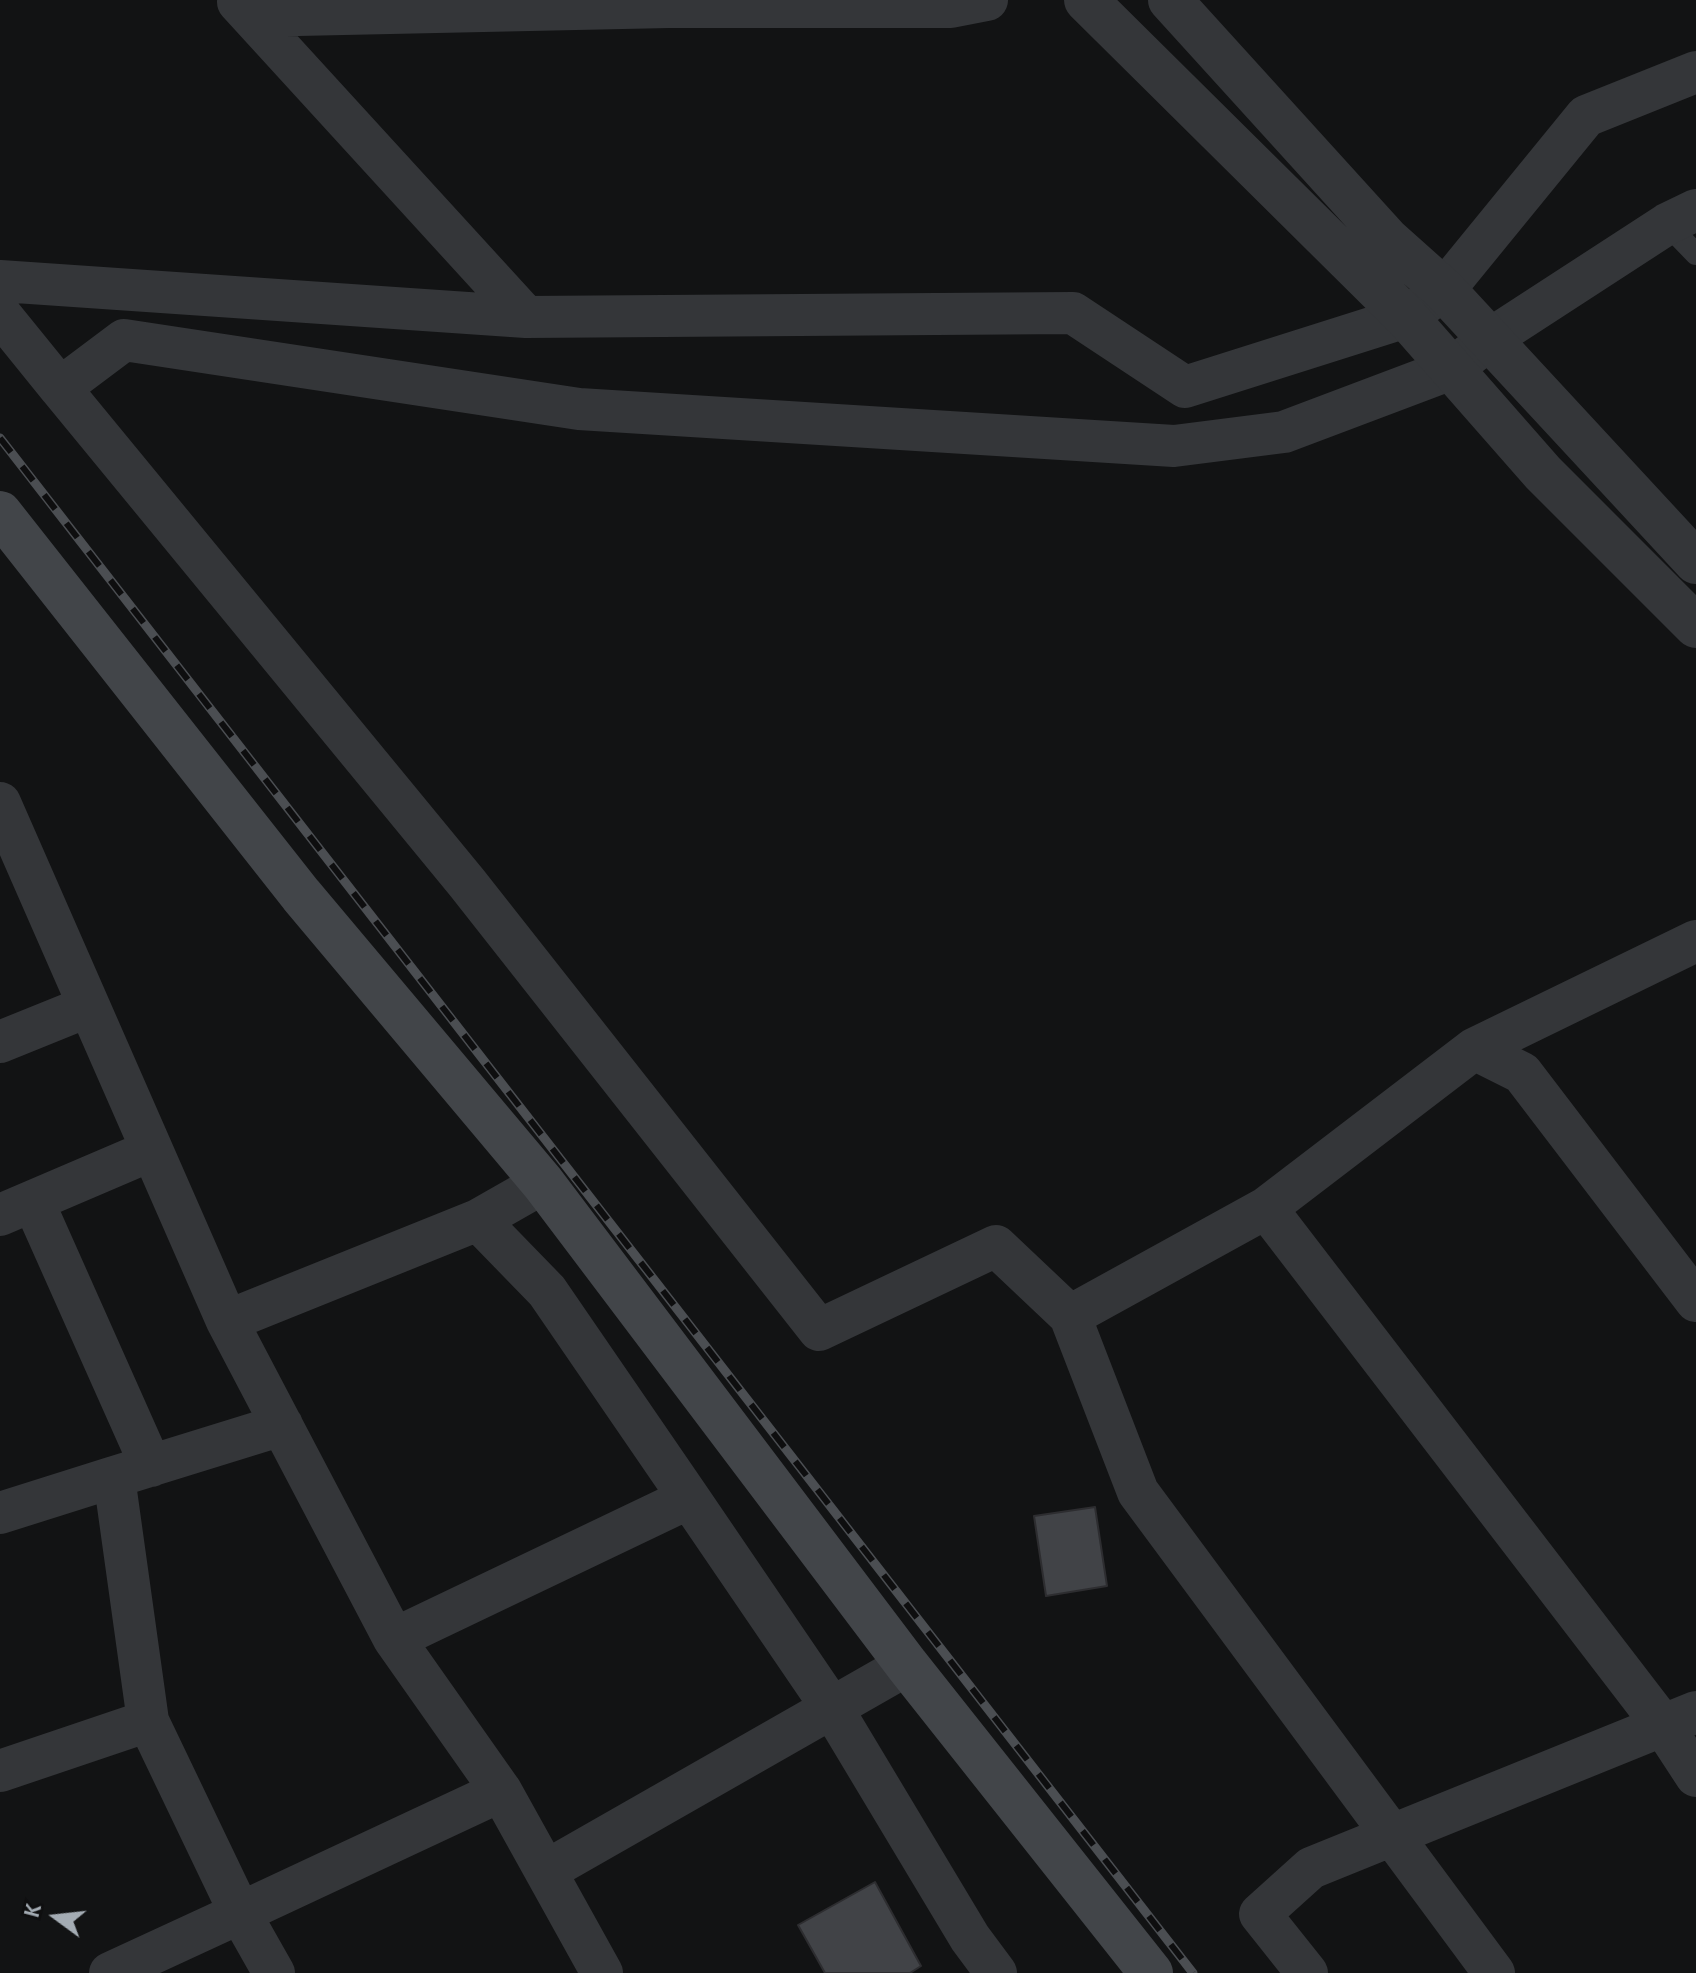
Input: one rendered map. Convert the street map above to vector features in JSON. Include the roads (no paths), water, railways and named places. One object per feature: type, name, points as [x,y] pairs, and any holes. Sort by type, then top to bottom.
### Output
[{"type":"main road","points":[[0,513],[301,895],[543,1183],[907,1665],[1151,1973]]},
{"type":"street","points":[[244,8],[665,4],[951,7],[987,0]]},
{"type":"street","points":[[1086,0],[1406,317],[1543,473],[1696,626]]},
{"type":"street","points":[[1170,0],[1388,240],[1444,290],[1696,562]]},
{"type":"street","points":[[244,8],[526,317]]},
{"type":"street","points":[[0,281],[526,317],[1073,313],[1185,387],[1406,317],[1444,290],[1586,116],[1696,72]]},
{"type":"street","points":[[60,388],[124,340],[579,409],[1174,446],[1284,432],[1451,369],[1490,339],[1682,217]]},
{"type":"street","points":[[0,314],[467,883],[819,1330],[996,1246],[1070,1316],[1138,1492],[1494,1973]]},
{"type":"street","points":[[0,803],[227,1321],[394,1639],[501,1791],[602,1973]]},
{"type":"street","points":[[1070,1316],[1266,1208],[1474,1049],[1696,941]]},
{"type":"street","points":[[0,1042],[89,1006]]},
{"type":"street","points":[[1474,1049],[1522,1073],[1694,1294]]},
{"type":"street","points":[[152,1150],[17,1208],[132,1471],[148,1721],[240,1913],[274,1973]]},
{"type":"street","points":[[227,1321],[478,1220],[543,1183]]},
{"type":"street","points":[[1266,1208],[1679,1718],[1696,1776]]},
{"type":"street","points":[[478,1220],[547,1291],[832,1708],[970,1938],[996,1973]]},
{"type":"street","points":[[0,1513],[282,1425]]},
{"type":"street","points":[[394,1639],[689,1498]]},
{"type":"street","points":[[546,1871],[907,1665]]},
{"type":"street","points":[[1307,1973],[1260,1914],[1311,1868],[1679,1718]]},
{"type":"street","points":[[0,1771],[148,1721]]},
{"type":"street","points":[[110,1973],[501,1791]]},
{"type":"lane","points":[[1682,217],[1696,254]]},
{"type":"railway","points":[[0,438],[1193,1973]]}]
